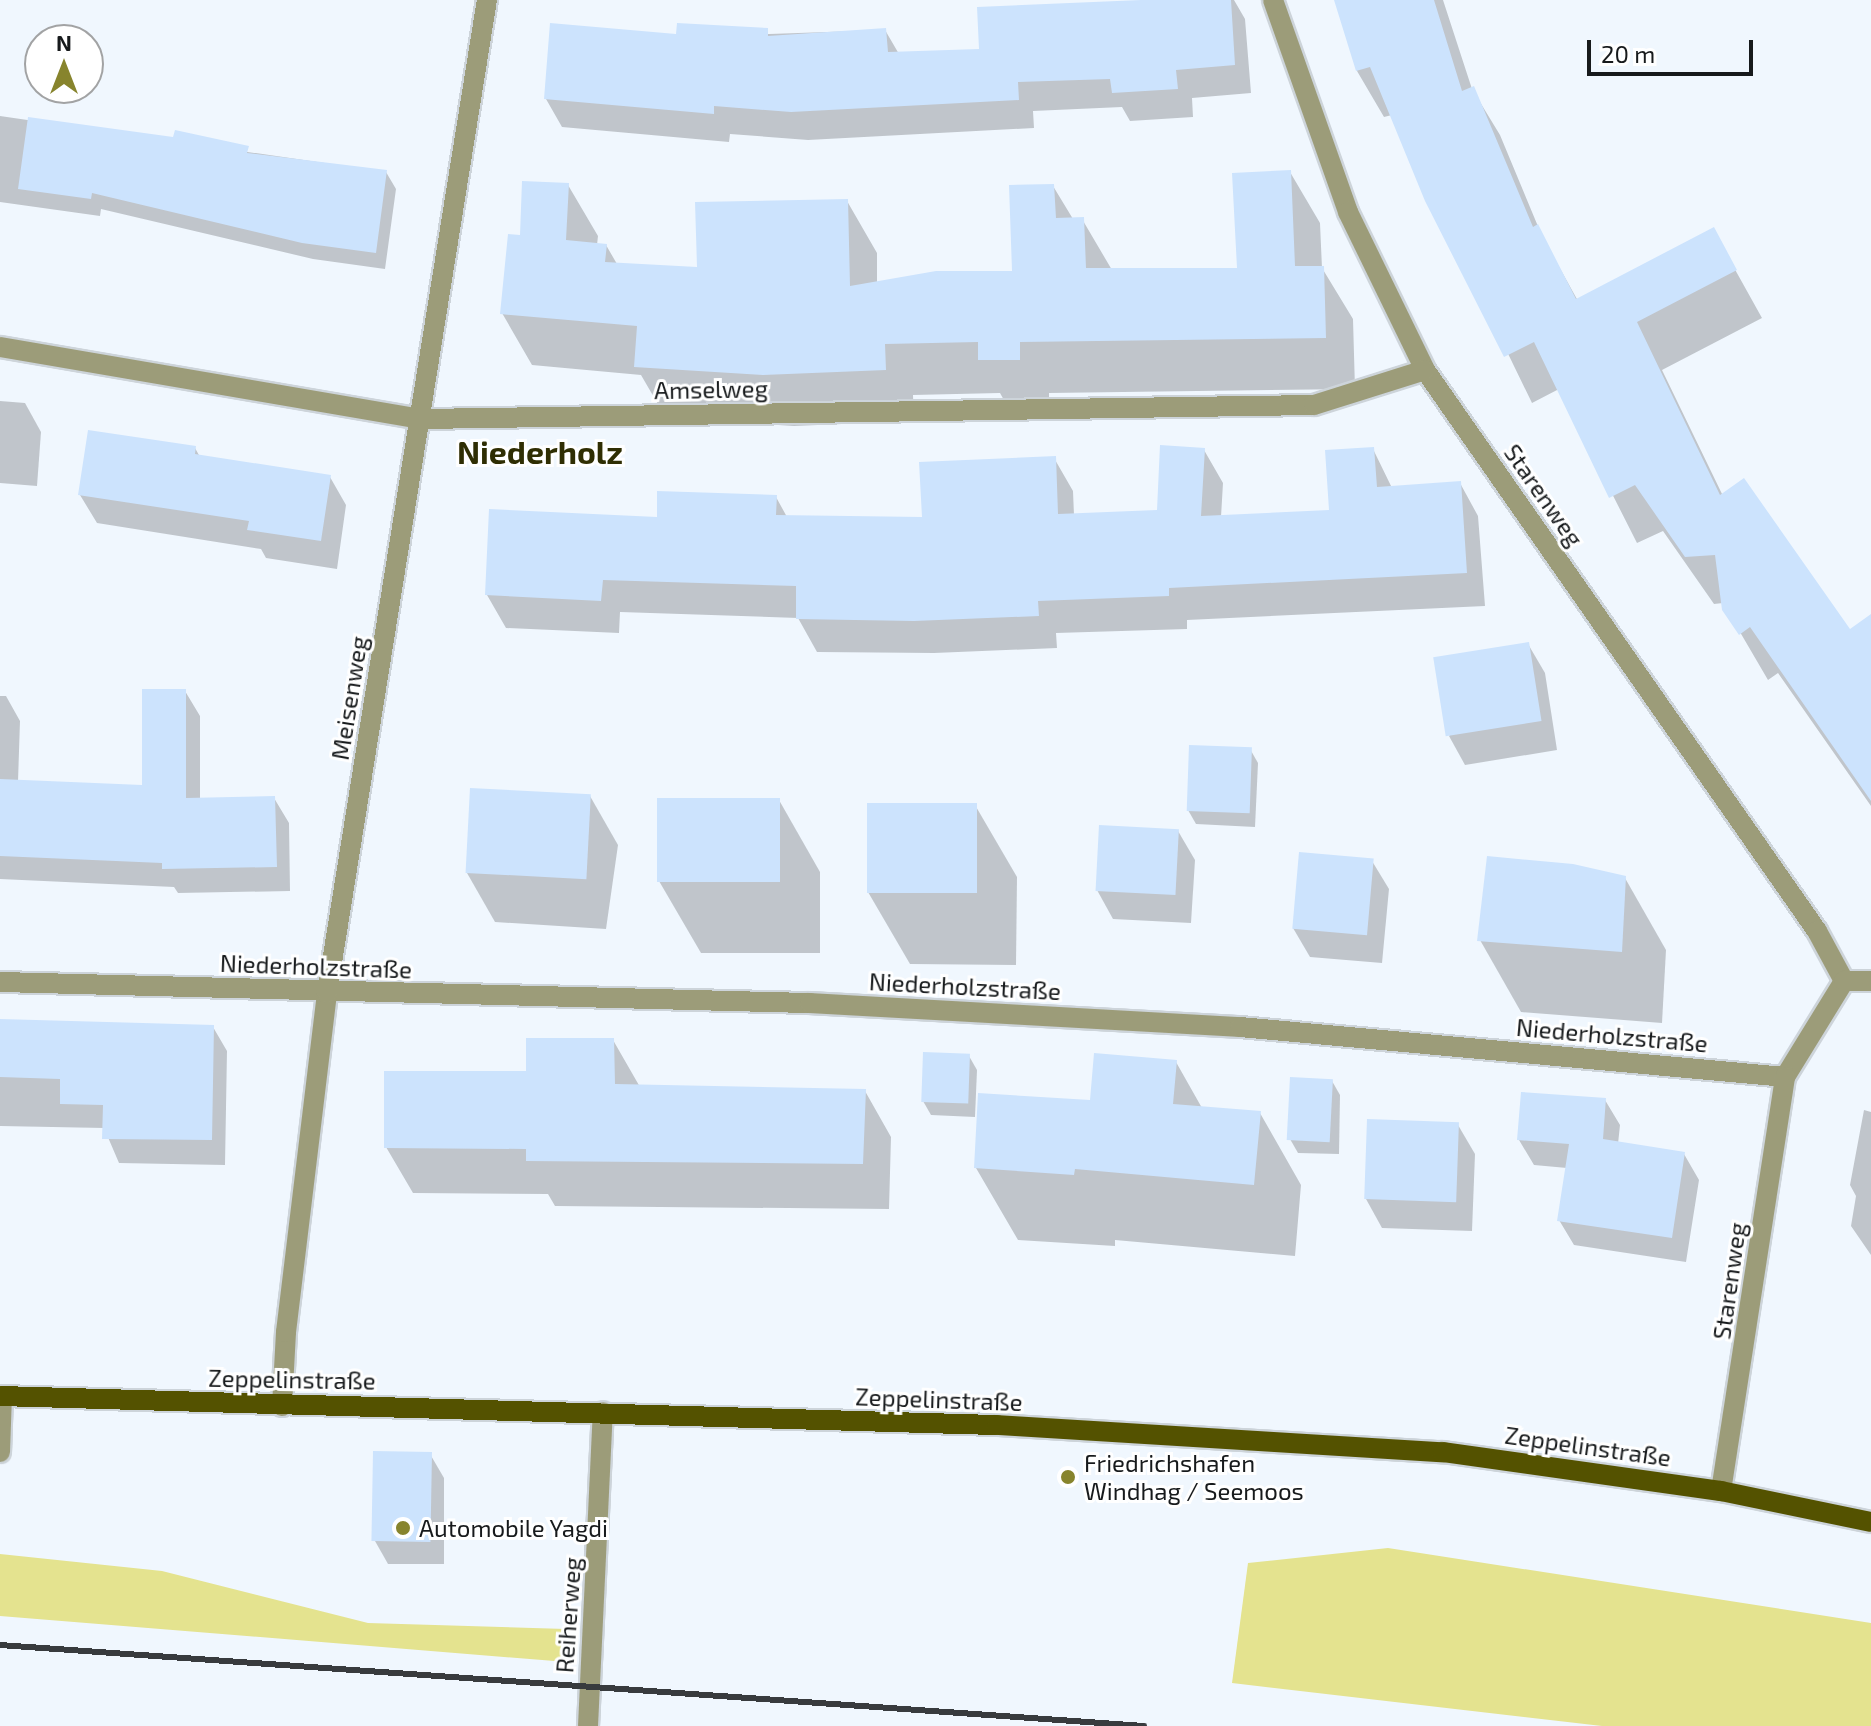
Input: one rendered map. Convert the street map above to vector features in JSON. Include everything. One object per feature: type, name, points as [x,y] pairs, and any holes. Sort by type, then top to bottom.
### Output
[{"type":"main road","name":"Zeppelinstraße","points":[[1,1396],[997,1425],[1443,1452],[1721,1491],[1871,1522]]},
{"type":"street","name":"Meisenweg","points":[[282,1406],[286,1332],[327,993],[422,419],[487,0]]},
{"type":"street","name":"Starenweg","points":[[1273,0],[1348,212],[1425,370],[1817,931],[1844,981]]},
{"type":"street","name":"Amselweg","points":[[0,347],[422,419],[1314,405],[1425,370]]},
{"type":"street","points":[[1785,1077],[1844,981],[1871,981]]},
{"type":"street","name":"Niederholzstraße","points":[[0,982],[327,993],[810,1003],[1240,1027],[1785,1077]]},
{"type":"street","name":"Starenweg","points":[[1721,1491],[1785,1077]]},
{"type":"street","points":[[0,1452],[1,1396]]},
{"type":"street","name":"Reiherweg","points":[[588,1726],[603,1412]]},
{"type":"shaded area","points":[[1388,1548],[1871,1623],[1871,1726],[1602,1726],[1232,1683],[1248,1563]]},
{"type":"shaded area","points":[[0,1554],[162,1571],[368,1623],[566,1629],[567,1662],[0,1616]]},
{"type":"building","points":[[1141,0],[1231,0],[1235,65],[1176,70],[1178,89],[1112,93],[1110,79],[1018,82],[1019,100],[791,112],[714,106],[714,114],[544,99],[550,23],[676,34],[677,23],[768,28],[768,36],[886,28],[888,52],[979,49],[977,7]]},
{"type":"building","points":[[1334,0],[1434,0],[1462,91],[1474,86],[1533,227],[1538,224],[1576,299],[1714,227],[1737,270],[1637,322],[1720,495],[1744,478],[1850,629],[1871,614],[1871,801],[1750,627],[1739,635],[1722,610],[1715,555],[1685,557],[1635,485],[1609,498],[1534,342],[1504,357],[1425,201],[1370,67],[1356,71]]},
{"type":"building","points":[[28,117],[173,137],[175,130],[249,146],[247,153],[387,170],[376,253],[302,243],[92,193],[91,199],[18,189]]},
{"type":"building","points":[[1291,170],[1295,266],[1324,266],[1326,338],[1020,342],[1020,360],[978,360],[978,342],[885,344],[886,370],[763,375],[634,367],[637,326],[500,314],[508,234],[520,235],[522,181],[569,183],[566,240],[607,244],[605,262],[697,267],[695,202],[848,199],[850,286],[936,271],[1012,271],[1009,185],[1054,184],[1056,218],[1084,217],[1086,268],[1237,268],[1232,173]]},
{"type":"building","points":[[88,430],[196,446],[195,454],[331,475],[321,541],[247,530],[249,521],[78,495]]},
{"type":"building","points":[[1160,445],[1205,448],[1201,516],[1329,510],[1325,450],[1374,447],[1377,487],[1461,481],[1467,573],[1169,588],[1169,596],[1038,601],[1039,616],[914,621],[796,619],[796,586],[603,580],[601,601],[485,595],[489,509],[657,517],[657,491],[777,495],[776,515],[922,517],[919,462],[1056,456],[1058,514],[1157,510]]},
{"type":"building","points":[[1529,642],[1542,721],[1446,736],[1433,657]]},
{"type":"building","points":[[142,689],[186,689],[186,798],[275,796],[277,867],[162,869],[162,863],[0,856],[0,779],[142,785]]},
{"type":"building","points":[[1189,745],[1252,747],[1250,813],[1187,811]]},
{"type":"building","points":[[470,788],[591,794],[586,879],[466,873]]},
{"type":"building","points":[[657,798],[780,798],[780,882],[657,882]]},
{"type":"building","points":[[867,803],[977,803],[977,893],[867,893]]},
{"type":"building","points":[[1099,825],[1179,829],[1175,895],[1096,891]]},
{"type":"building","points":[[1299,852],[1374,859],[1367,935],[1292,929]]},
{"type":"building","points":[[1487,856],[1573,864],[1626,876],[1622,952],[1477,941]]},
{"type":"building","points":[[0,1019],[214,1025],[212,1140],[102,1139],[103,1105],[60,1104],[60,1079],[0,1077]]},
{"type":"building","points":[[526,1038],[614,1038],[615,1084],[866,1089],[863,1164],[526,1161],[526,1149],[384,1148],[384,1071],[526,1071]]},
{"type":"building","points":[[923,1052],[970,1054],[968,1104],[921,1102]]},
{"type":"building","points":[[1094,1053],[1177,1060],[1173,1104],[1261,1111],[1254,1185],[1075,1169],[1074,1175],[974,1168],[978,1093],[1090,1100]]},
{"type":"building","points":[[1290,1077],[1333,1079],[1330,1142],[1287,1140]]},
{"type":"building","points":[[1521,1092],[1606,1098],[1603,1139],[1685,1152],[1672,1238],[1557,1221],[1569,1144],[1517,1140]]},
{"type":"building","points":[[1367,1119],[1459,1122],[1456,1202],[1364,1199]]},
{"type":"building","points":[[373,1451],[432,1452],[430,1542],[371,1541]]},
{"type":"railway","points":[[0,1645],[1144,1726]]},
{"type":"place","name":"Friedrichshafen Windhag / Seemoos","points":[[1068,1477]]},
{"type":"place","name":"Automobile Yagdi","points":[[403,1528]]},
{"type":"district","name":"Niederholz","points":[[540,451]]}]
